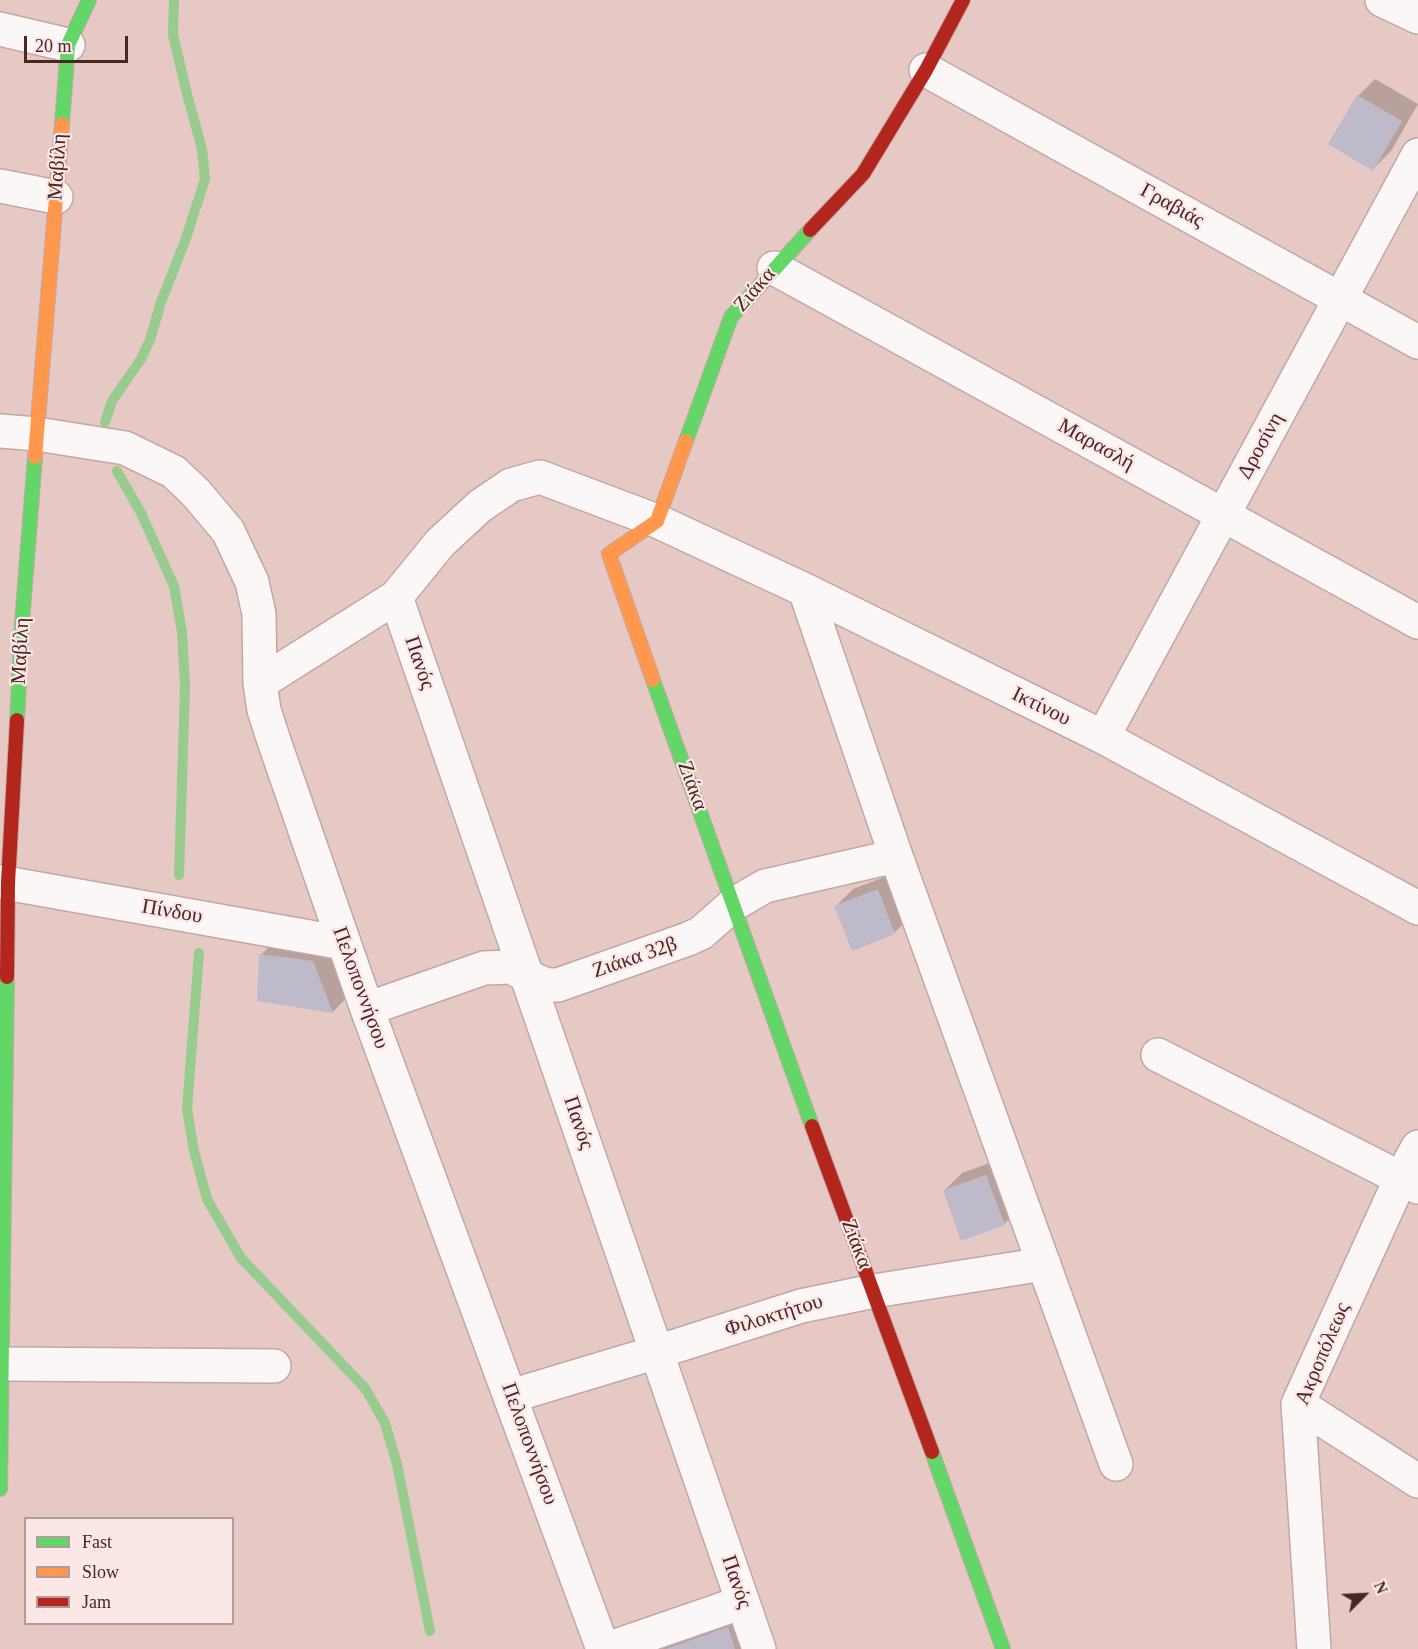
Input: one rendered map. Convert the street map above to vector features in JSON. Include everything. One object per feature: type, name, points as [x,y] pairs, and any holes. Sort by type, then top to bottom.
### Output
[{"type":"street","name":"Μαβίλη","points":[[0,1489],[4,883],[11,622],[37,434],[68,45],[89,0]]},
{"type":"street","name":"Ζιάκα","points":[[963,0],[926,70],[863,174],[731,317],[657,521],[609,554],[809,1119],[874,1291],[1003,1649]]},
{"type":"street","points":[[1382,0],[1418,17]]},
{"type":"street","points":[[0,28],[68,45]]},
{"type":"street","name":"Γραβιάς","points":[[926,70],[1418,342]]},
{"type":"street","name":"Δροσίνη","points":[[1103,737],[1418,155]]},
{"type":"street","points":[[0,186],[56,197]]},
{"type":"street","name":"Μαρασλή","points":[[774,268],[1418,622]]},
{"type":"street","name":"Πελοποννήσου","points":[[0,431],[37,434],[125,448],[174,472],[196,493],[228,531],[252,582],[259,614],[260,683],[267,720],[367,1009],[605,1649]]},
{"type":"street","name":"Ικτίνου","points":[[260,683],[396,597],[440,543],[480,506],[511,485],[540,477],[657,521],[805,590],[1103,737],[1418,908]]},
{"type":"street","points":[[805,590],[896,856],[1116,1464]]},
{"type":"street","name":"Πανός","points":[[396,597],[759,1649]]},
{"type":"street","name":"Ζιάκα 32β","points":[[367,1009],[484,968],[511,967],[537,981],[548,985],[558,985],[701,933],[734,904],[765,886],[896,856]]},
{"type":"street","name":"Πίνδου","points":[[4,883],[343,943]]},
{"type":"street","points":[[1158,1055],[1409,1183]]},
{"type":"street","name":"Ακροπόλεως","points":[[1314,1649],[1298,1404],[1409,1183],[1418,1147]]},
{"type":"street","name":"Φιλοκτήτου","points":[[511,1396],[801,1306],[874,1291],[1044,1264]]},
{"type":"street","points":[[2,1365],[274,1366]]},
{"type":"street","points":[[1298,1404],[1418,1481]]},
{"type":"street","points":[[605,1649],[743,1602]]},
{"type":"building","points":[[1357,95],[1402,121],[1373,171],[1328,144]]},
{"type":"building","points":[[878,889],[895,934],[852,951],[834,906]]},
{"type":"building","points":[[259,954],[313,961],[333,1013],[257,1001]]},
{"type":"building","points":[[986,1175],[1005,1225],[961,1241],[943,1190]]},
{"type":"building","points":[[728,1627],[735,1649],[666,1649]]},
{"type":"waterway","points":[[105,422],[112,401],[141,359],[150,340],[161,302],[185,241],[205,179],[202,149],[173,35],[174,0]]},
{"type":"waterway","points":[[117,471],[141,513],[174,586],[182,632],[185,686],[179,875]]},
{"type":"waterway","points":[[199,953],[187,1109],[194,1151],[207,1199],[241,1258],[365,1388],[385,1423],[397,1464],[430,1631]]},
{"type":"traffic: fast","points":[[62,124],[68,45],[89,0]]},
{"type":"traffic: fast","points":[[686,441],[731,317],[810,230]]},
{"type":"traffic: fast","points":[[17,720],[35,457]]},
{"type":"traffic: fast","points":[[653,680],[812,1126]]},
{"type":"traffic: fast","points":[[0,1489],[7,977]]},
{"type":"traffic: fast","points":[[932,1452],[1003,1649]]},
{"type":"traffic: slow","points":[[35,457],[62,124]]},
{"type":"traffic: slow","points":[[653,680],[609,554],[657,521],[686,441]]},
{"type":"traffic: jam","points":[[810,230],[863,174],[926,70],[963,0]]},
{"type":"traffic: jam","points":[[7,977],[8,883],[17,720]]},
{"type":"traffic: jam","points":[[812,1126],[932,1452]]}]
